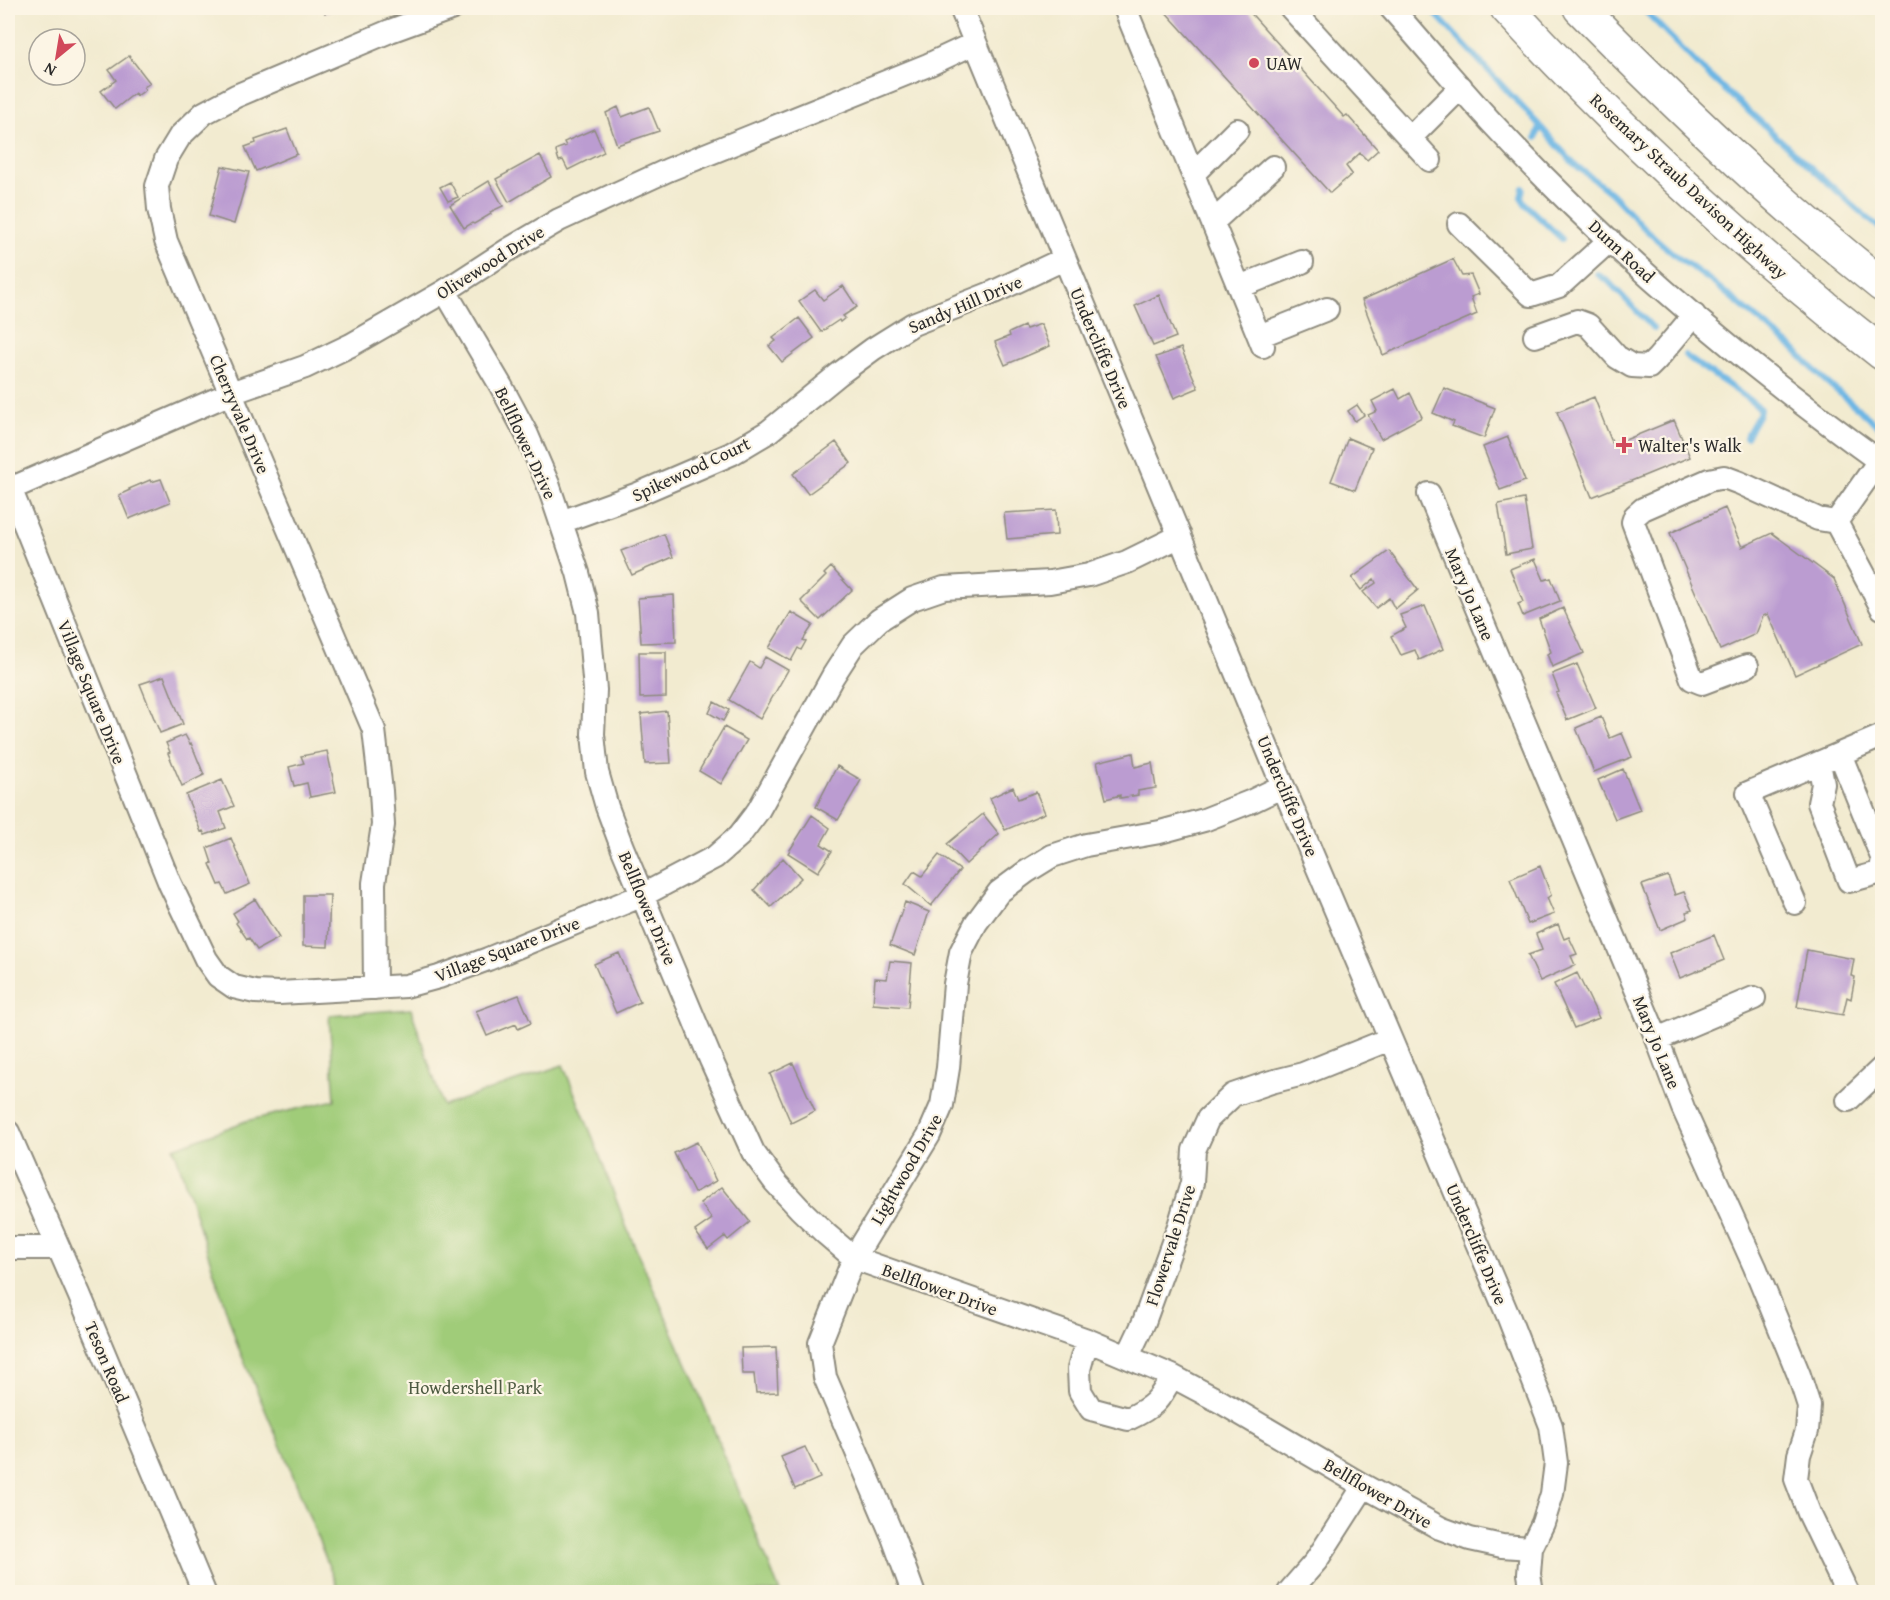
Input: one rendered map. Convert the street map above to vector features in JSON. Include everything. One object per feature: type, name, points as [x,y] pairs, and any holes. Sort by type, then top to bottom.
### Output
[{"type":"highway","name":"Rosemary Straub Davison Highway","points":[[1507,8],[1616,121],[1691,192],[1768,261],[1882,353]]},
{"type":"highway","points":[[1580,8],[1708,135],[1786,205],[1882,285]]},
{"type":"street","name":"Cherryvale Drive","points":[[375,988],[374,883],[383,825],[374,730],[166,241],[157,186],[166,159],[180,136],[204,113],[236,96],[453,8]]},
{"type":"street","name":"Undercliffe Drive","points":[[961,8],[1283,786],[1509,1318],[1551,1426],[1556,1463],[1552,1494],[1543,1523],[1531,1548],[1529,1574],[1532,1593]]},
{"type":"street","points":[[1125,8],[1261,341],[1327,309]]},
{"type":"street","points":[[1291,8],[1430,160]]},
{"type":"street","name":"Dunn Road","points":[[1391,8],[1500,132],[1610,240],[1694,315],[1769,377],[1881,462]]},
{"type":"street","name":"Olivewood Drive","points":[[9,486],[231,393],[294,371],[323,358],[351,345],[445,291],[559,220],[668,170],[928,65],[975,43]]},
{"type":"street","points":[[1410,138],[1461,87]]},
{"type":"street","points":[[1193,174],[1237,130]]},
{"type":"street","points":[[1213,222],[1273,166]]},
{"type":"street","points":[[1459,224],[1531,295],[1558,286],[1610,240]]},
{"type":"street","name":"Sandy Hill Drive","points":[[839,374],[913,324],[994,292],[1064,259]]},
{"type":"street","points":[[1239,287],[1302,261]]},
{"type":"street","name":"Bellflower Drive","points":[[445,291],[501,386],[527,435],[548,484],[578,573],[588,613],[595,690],[593,734],[597,772],[607,807],[716,1070],[753,1152],[776,1182],[800,1209],[854,1258],[1128,1356],[1172,1376],[1261,1424],[1364,1486],[1440,1528],[1470,1539],[1502,1546],[1531,1548]]},
{"type":"street","points":[[1535,336],[1577,321],[1588,325],[1617,357],[1632,366],[1648,367],[1694,315]]},
{"type":"street","name":"Spikewood Court","points":[[561,522],[638,494],[731,454],[768,432],[839,374]]},
{"type":"street","points":[[1836,522],[1881,462]]},
{"type":"street","points":[[1747,666],[1702,683],[1692,679],[1633,522],[1635,516],[1643,508],[1709,480],[1724,477],[1818,519],[1836,522]]},
{"type":"street","name":"Village Square Drive","points":[[9,486],[170,884],[206,959],[218,976],[234,987],[255,992],[279,993],[406,986],[488,959],[643,895],[715,857],[740,837],[758,811],[833,676],[853,645],[879,620],[912,599],[944,588],[1050,582],[1089,575],[1127,562],[1180,536]]},
{"type":"street","name":"Mary Jo Lane","points":[[1429,494],[1657,1039],[1683,1108],[1755,1268],[1799,1375],[1809,1406],[1807,1431],[1799,1455],[1796,1479],[1809,1513],[1847,1593]]},
{"type":"street","points":[[1836,522],[1882,608]]},
{"type":"street","points":[[1795,903],[1748,793],[1882,736]]},
{"type":"street","points":[[1840,754],[1882,857]]},
{"type":"street","points":[[1819,763],[1823,784],[1819,803],[1849,881],[1881,872],[1882,864]]},
{"type":"street","name":"Lightwood Drive","points":[[913,1593],[893,1537],[825,1377],[820,1343],[854,1258],[929,1135],[942,1105],[948,1068],[955,984],[961,952],[976,922],[999,892],[1052,856],[1086,845],[1160,832],[1204,819],[1252,801],[1283,786]]},
{"type":"street","points":[[1657,1039],[1754,998]]},
{"type":"street","name":"Flowervale Drive","points":[[1128,1356],[1144,1322],[1179,1226],[1192,1183],[1194,1150],[1208,1119],[1233,1095],[1303,1074],[1390,1039]]},
{"type":"street","points":[[1848,1100],[1882,1068]]},
{"type":"street","name":"Teson Road","points":[[8,1132],[204,1593]]},
{"type":"street","points":[[8,1248],[58,1248]]},
{"type":"street","points":[[1086,1340],[1079,1369],[1080,1390],[1091,1409],[1128,1419],[1147,1410],[1161,1397],[1172,1376]]},
{"type":"street","points":[[1289,1593],[1316,1561],[1364,1486]]},
{"type":"green space","name":"Howdershell Park","points":[[411,1009],[443,1106],[563,1065],[626,1226],[694,1381],[780,1592],[339,1592],[288,1463],[238,1347],[174,1148],[246,1121],[335,1100],[329,1015]]},
{"type":"building","points":[[323,8],[337,8],[325,13]]},
{"type":"building","name":"UAW","points":[[1162,8],[1246,8],[1344,117],[1347,115],[1378,150],[1367,160],[1360,153],[1346,166],[1352,174],[1330,193]]},
{"type":"building","points":[[129,56],[150,83],[137,96],[135,93],[115,109],[101,91],[116,80],[109,70]]},
{"type":"building","points":[[618,107],[622,117],[649,107],[659,131],[617,145],[606,113]]},
{"type":"building","points":[[287,129],[297,154],[256,171],[245,147],[256,143],[255,140]]},
{"type":"building","points":[[594,129],[604,152],[568,170],[563,160],[559,161],[557,149],[566,146],[564,142]]},
{"type":"building","points":[[540,155],[551,177],[509,202],[496,179]]},
{"type":"building","points":[[222,166],[249,172],[234,224],[209,216]]},
{"type":"building","points":[[489,181],[503,206],[464,228],[450,205]]},
{"type":"building","points":[[450,182],[458,197],[448,201],[440,187]]},
{"type":"building","points":[[1453,259],[1462,276],[1471,275],[1479,294],[1471,297],[1477,314],[1383,355],[1362,300]]},
{"type":"building","points":[[843,286],[857,307],[843,316],[845,318],[840,322],[839,320],[821,332],[799,301],[815,290],[823,300]]},
{"type":"building","points":[[1159,295],[1176,337],[1153,346],[1135,306]]},
{"type":"building","points":[[799,318],[814,338],[782,362],[769,346],[776,341],[773,338]]},
{"type":"building","points":[[1041,324],[1050,346],[1005,365],[995,342],[1010,336],[1009,333],[1024,326],[1026,329]]},
{"type":"building","points":[[1181,348],[1198,388],[1174,398],[1156,357]]},
{"type":"building","points":[[1444,388],[1495,408],[1484,438],[1452,426],[1454,422],[1433,413]]},
{"type":"building","points":[[1395,389],[1400,399],[1410,393],[1422,417],[1381,439],[1368,415],[1377,411],[1372,401]]},
{"type":"building","points":[[1594,397],[1613,445],[1674,420],[1690,457],[1592,497],[1557,412]]},
{"type":"building","points":[[1357,405],[1364,415],[1355,421],[1348,411]]},
{"type":"building","points":[[1508,437],[1525,481],[1500,490],[1483,447]]},
{"type":"building","points":[[1348,438],[1372,448],[1355,490],[1331,481]]},
{"type":"building","points":[[836,442],[851,463],[808,494],[793,474]]},
{"type":"building","points":[[161,479],[170,502],[129,519],[119,495],[150,480],[151,482]]},
{"type":"building","points":[[1524,499],[1532,549],[1506,554],[1498,504]]},
{"type":"building","points":[[1725,508],[1742,547],[1772,533],[1834,579],[1862,644],[1795,675],[1768,614],[1763,616],[1756,634],[1720,650],[1670,533]]},
{"type":"building","points":[[1056,510],[1057,535],[1007,539],[1004,513]]},
{"type":"building","points":[[664,534],[673,557],[632,575],[621,551]]},
{"type":"building","points":[[1389,551],[1418,590],[1395,609],[1389,598],[1376,608],[1363,592],[1376,583],[1374,579],[1361,590],[1352,578]]},
{"type":"building","points":[[1535,559],[1544,580],[1551,578],[1560,601],[1523,616],[1518,604],[1523,602],[1510,569]]},
{"type":"building","points":[[831,567],[852,590],[820,620],[801,601],[826,576],[824,574]]},
{"type":"building","points":[[674,595],[676,642],[641,643],[638,598]]},
{"type":"building","points":[[1425,606],[1443,649],[1419,660],[1415,650],[1401,655],[1391,636],[1406,628],[1400,615]]},
{"type":"building","points":[[1563,608],[1584,653],[1552,667],[1547,654],[1551,652],[1539,619]]},
{"type":"building","points":[[791,612],[813,625],[803,640],[806,641],[801,650],[798,648],[791,661],[769,648]]},
{"type":"building","points":[[639,652],[666,652],[666,697],[640,698]]},
{"type":"building","points":[[765,657],[788,670],[760,719],[729,700],[750,662],[759,668]]},
{"type":"building","points":[[1577,664],[1596,708],[1567,720],[1556,693],[1559,692],[1552,674]]},
{"type":"building","points":[[164,676],[183,724],[160,733],[140,684]]},
{"type":"building","points":[[714,702],[729,710],[723,721],[709,713]]},
{"type":"building","points":[[667,711],[671,763],[645,764],[641,714]]},
{"type":"building","points":[[1601,717],[1610,738],[1622,733],[1632,757],[1594,772],[1576,728]]},
{"type":"building","points":[[724,727],[747,740],[721,784],[699,771]]},
{"type":"building","points":[[185,735],[191,743],[204,775],[182,786],[166,743]]},
{"type":"building","points":[[327,751],[336,792],[310,797],[307,783],[294,786],[289,767],[304,763],[301,756]]},
{"type":"building","points":[[1133,753],[1135,767],[1152,763],[1156,788],[1138,791],[1138,795],[1120,798],[1120,795],[1106,799],[1097,762]]},
{"type":"building","points":[[837,766],[861,780],[838,820],[816,807]]},
{"type":"building","points":[[1623,769],[1640,810],[1615,819],[1598,780]]},
{"type":"building","points":[[222,780],[234,806],[220,812],[226,828],[205,835],[203,831],[201,832],[186,795]]},
{"type":"building","points":[[1013,787],[1018,799],[1036,792],[1045,813],[1005,830],[990,798]]},
{"type":"building","points":[[983,814],[999,834],[966,864],[947,844]]},
{"type":"building","points":[[812,815],[830,828],[821,844],[832,851],[818,872],[788,853]]},
{"type":"building","points":[[231,838],[250,884],[227,894],[222,884],[219,885],[210,864],[212,863],[207,848]]},
{"type":"building","points":[[939,855],[960,870],[931,906],[905,884],[914,871],[922,876]]},
{"type":"building","points":[[783,858],[801,878],[771,907],[754,890]]},
{"type":"building","points":[[1540,866],[1551,895],[1547,898],[1554,914],[1528,924],[1510,879]]},
{"type":"building","points":[[1668,876],[1675,895],[1684,892],[1692,910],[1686,912],[1688,918],[1660,930],[1642,885]]},
{"type":"building","points":[[303,895],[330,895],[328,947],[303,946]]},
{"type":"building","points":[[255,899],[279,938],[257,950],[236,923],[238,921],[233,913]]},
{"type":"building","points":[[905,902],[929,912],[915,955],[890,945]]},
{"type":"building","points":[[1558,924],[1564,939],[1569,937],[1577,954],[1571,956],[1575,965],[1540,981],[1528,955],[1542,950],[1536,934]]},
{"type":"building","points":[[1714,935],[1724,960],[1680,978],[1670,953]]},
{"type":"building","points":[[1807,950],[1854,959],[1851,976],[1855,977],[1851,999],[1847,997],[1843,1015],[1797,1007]]},
{"type":"building","points":[[619,953],[640,1002],[616,1013],[594,964]]},
{"type":"building","points":[[890,961],[912,963],[908,1007],[873,1004],[875,978],[887,979]]},
{"type":"building","points":[[1577,973],[1599,1018],[1574,1028],[1554,984]]},
{"type":"building","points":[[519,995],[531,1023],[518,1029],[516,1024],[487,1036],[476,1011]]},
{"type":"building","points":[[793,1063],[815,1111],[791,1123],[770,1074]]},
{"type":"building","points":[[697,1142],[716,1181],[694,1193],[674,1153]]},
{"type":"building","points":[[722,1187],[750,1222],[728,1240],[725,1236],[708,1249],[695,1231],[712,1219],[700,1203]]},
{"type":"building","points":[[776,1347],[778,1392],[756,1393],[754,1374],[742,1374],[741,1348]]},
{"type":"building","points":[[805,1447],[820,1478],[795,1489],[781,1457]]},
{"type":"waterway","points":[[1430,8],[1573,163],[1611,193],[1646,230],[1677,257],[1711,281],[1793,348],[1823,379],[1882,429]]},
{"type":"waterway","points":[[1642,8],[1705,72],[1882,230]]},
{"type":"waterway","points":[[1536,138],[1540,126]]},
{"type":"waterway","points":[[1523,188],[1521,197],[1526,205],[1562,239]]},
{"type":"waterway","points":[[1597,274],[1608,281],[1654,329]]},
{"type":"waterway","points":[[1685,355],[1760,409],[1746,437]]},
{"type":"place","name":"UAW","points":[[1254,63]]},
{"type":"place","name":"Walter's Walk","points":[[1624,445]]}]
